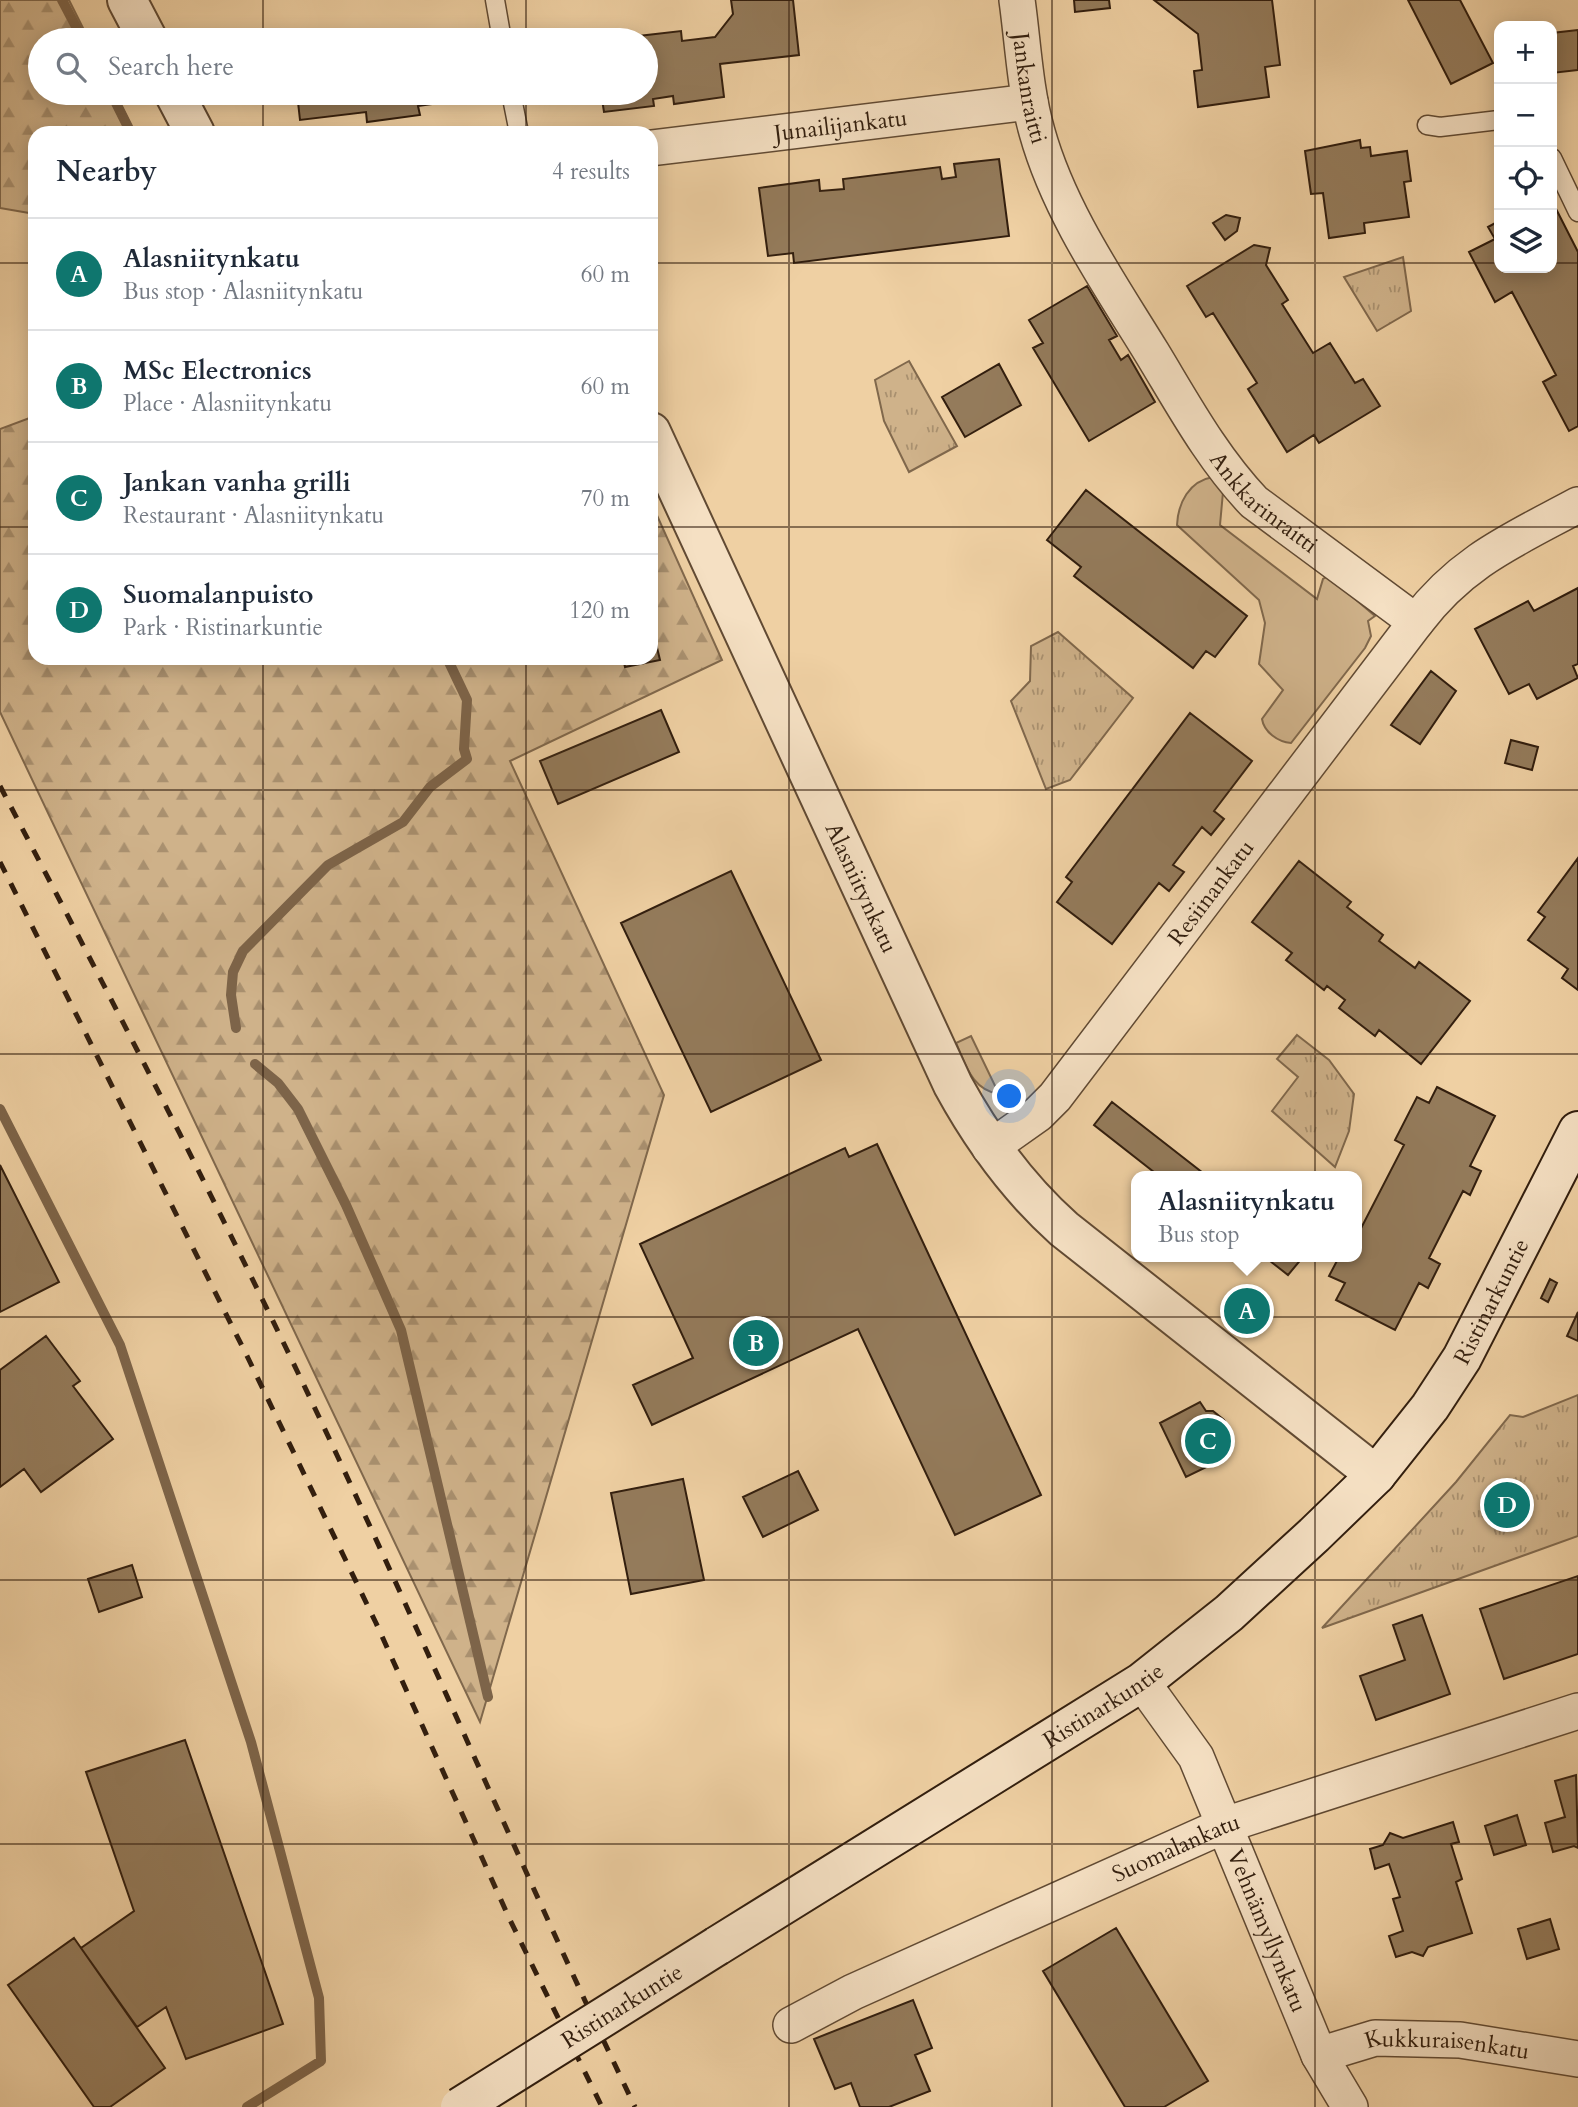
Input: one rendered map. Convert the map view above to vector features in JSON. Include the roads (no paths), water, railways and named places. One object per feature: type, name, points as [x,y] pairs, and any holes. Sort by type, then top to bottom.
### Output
[{"type":"main road","points":[[127,0],[142,28]]},
{"type":"main road","points":[[180,105],[191,126]]},
{"type":"main road","name":"Alasniitynkatu","points":[[658,447],[953,1085],[990,1148],[1018,1184],[1064,1229],[1376,1475]]},
{"type":"main road","name":"Ristinarkuntie","points":[[460,2107],[1142,1682],[1229,1613],[1376,1475],[1416,1426],[1462,1358],[1578,1131]]},
{"type":"street","name":"Jankanraitti","points":[[1017,0],[1030,102],[1036,131],[1051,173]]},
{"type":"street","name":"Junailijankatu","points":[[658,147],[1030,102]]},
{"type":"street","name":"Ankkarinraitti","points":[[1051,173],[1114,291],[1200,432],[1235,482],[1274,518],[1416,622]]},
{"type":"street","points":[[1416,622],[1446,584],[1468,568],[1578,505]]},
{"type":"street","name":"Resiinankatu","points":[[990,1148],[1038,1114],[1055,1097],[1416,622]]},
{"type":"street","name":"Vehnämyllynkatu","points":[[1142,1682],[1196,1757],[1320,2055],[1350,2107]]},
{"type":"street","name":"Suomalankatu","points":[[791,2025],[853,1992],[1225,1825],[1578,1711]]},
{"type":"street","name":"Kukkuraisenkatu","points":[[1320,2055],[1375,2038],[1460,2040],[1578,2059]]},
{"type":"lane","points":[[495,0],[500,28]]},
{"type":"lane","points":[[513,105],[518,126]]},
{"type":"lane","points":[[1427,125],[1440,127],[1494,121]]},
{"type":"lane","points":[[1557,168],[1578,212]]},
{"type":"waterway","points":[[62,0],[77,28]]},
{"type":"waterway","points":[[117,105],[128,126]]},
{"type":"waterway","points":[[236,1028],[231,995],[233,972],[243,951],[328,865],[403,822],[430,787],[467,759],[464,749],[467,700],[450,665]]},
{"type":"waterway","points":[[255,1064],[278,1083],[298,1109],[346,1205],[401,1330],[488,1697]]},
{"type":"waterway","points":[[0,1109],[120,1345],[251,1742],[319,1998],[321,2061],[247,2107]]},
{"type":"railway","points":[[0,786],[146,1067],[287,1350],[376,1538],[635,2107]]},
{"type":"railway","points":[[0,862],[248,1358],[376,1623],[510,1920],[602,2107]]},
{"type":"place","name":"Alasniitynkatu","points":[[1247,1311]]},
{"type":"place","name":"MSc Electronics","points":[[756,1343]]},
{"type":"place","name":"Jankan vanha grilli","points":[[1208,1441]]},
{"type":"place","name":"Suomalanpuisto","points":[[1507,1505]]}]
